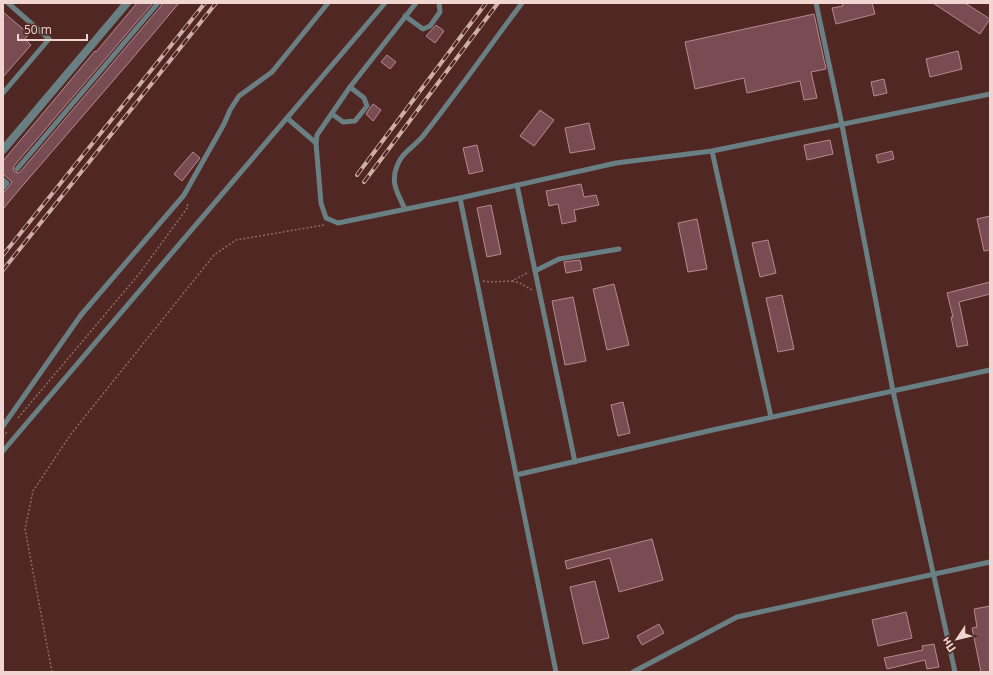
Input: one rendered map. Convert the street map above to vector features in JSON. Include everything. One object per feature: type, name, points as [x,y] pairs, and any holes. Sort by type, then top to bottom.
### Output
[{"type":"street","points":[[3,150],[126,3]]},
{"type":"lane","points":[[3,93],[49,38],[8,3]]},
{"type":"lane","points":[[17,169],[158,3]]},
{"type":"lane","points":[[3,426],[81,315],[184,195],[239,96],[272,72],[328,3]]},
{"type":"lane","points":[[3,451],[384,3]]},
{"type":"lane","points":[[416,3],[350,87],[317,135],[316,143],[321,203],[326,218],[338,223],[460,198],[616,163],[712,151],[990,94]]},
{"type":"lane","points":[[405,16],[423,29],[430,26],[440,12],[439,3]]},
{"type":"lane","points":[[406,209],[394,185],[394,175],[397,165],[422,138],[522,3]]},
{"type":"lane","points":[[816,3],[842,125],[894,391],[955,672]]},
{"type":"lane","points":[[332,114],[343,122],[355,122],[367,106],[364,98],[350,87]]},
{"type":"lane","points":[[287,118],[316,143]]},
{"type":"lane","points":[[712,151],[770,418]]},
{"type":"lane","points":[[3,180],[7,183],[3,188]]},
{"type":"lane","points":[[517,185],[575,462]]},
{"type":"lane","points":[[460,198],[556,672]]},
{"type":"lane","points":[[535,271],[558,259],[620,249]]},
{"type":"lane","points":[[516,476],[990,370]]},
{"type":"lane","points":[[633,672],[737,617],[990,562]]},
{"type":"path","points":[[17,419],[139,274],[188,206],[184,195]]},
{"type":"path","points":[[52,672],[25,529],[33,491],[71,434],[214,255],[236,240],[338,223]]},
{"type":"path","points":[[512,281],[526,273],[535,271]]},
{"type":"path","points":[[477,280],[490,282],[512,281],[520,283],[540,296]]},
{"type":"path","points":[[3,437],[8,431]]},
{"type":"building","points":[[137,3],[153,3],[14,166],[13,170],[15,172],[20,172],[162,3],[179,3],[3,209],[3,193],[12,182],[3,174],[3,161]]},
{"type":"building","points":[[842,3],[872,3],[875,14],[836,24],[832,8],[843,6]]},
{"type":"building","points":[[933,3],[965,3],[990,19],[980,34]]},
{"type":"building","points":[[3,12],[29,34],[25,39],[31,45],[3,77]]},
{"type":"building","points":[[814,14],[826,69],[811,72],[817,98],[804,100],[800,81],[747,93],[744,78],[695,89],[685,42]]},
{"type":"building","points":[[436,25],[444,31],[435,43],[426,36]]},
{"type":"building","points":[[958,51],[962,69],[930,77],[926,59]]},
{"type":"building","points":[[387,55],[396,62],[390,69],[381,62]]},
{"type":"building","points":[[884,79],[887,93],[874,96],[871,82]]},
{"type":"building","points":[[373,104],[381,110],[373,121],[366,114]]},
{"type":"building","points":[[540,110],[554,120],[534,146],[520,136]]},
{"type":"building","points":[[589,123],[595,149],[570,153],[565,128]]},
{"type":"building","points":[[830,140],[833,154],[807,160],[804,145]]},
{"type":"building","points":[[477,145],[483,171],[469,174],[463,148]]},
{"type":"building","points":[[892,151],[894,159],[878,163],[876,155]]},
{"type":"building","points":[[193,152],[200,158],[182,181],[174,174]]},
{"type":"building","points":[[581,184],[584,197],[596,195],[599,205],[574,210],[576,221],[562,224],[558,204],[549,206],[546,191]]},
{"type":"building","points":[[491,205],[501,254],[487,257],[477,208]]},
{"type":"building","points":[[990,216],[990,250],[984,251],[977,219]]},
{"type":"building","points":[[697,219],[707,269],[688,272],[678,223]]},
{"type":"building","points":[[768,240],[776,273],[760,277],[752,243]]},
{"type":"building","points":[[580,260],[582,270],[566,273],[564,262]]},
{"type":"building","points":[[990,282],[990,294],[959,302],[968,345],[957,347],[951,317],[953,317],[947,293]]},
{"type":"building","points":[[614,284],[629,345],[607,350],[593,289]]},
{"type":"building","points":[[782,295],[794,349],[778,352],[766,298]]},
{"type":"building","points":[[573,297],[586,361],[565,365],[552,301]]},
{"type":"building","points":[[623,402],[630,433],[618,436],[611,405]]},
{"type":"building","points":[[652,539],[663,580],[619,592],[610,558],[567,569],[565,561]]},
{"type":"building","points":[[595,581],[609,638],[583,644],[570,587]]},
{"type":"building","points":[[990,606],[990,672],[981,672],[972,628],[977,627],[974,609]]},
{"type":"building","points":[[906,612],[912,638],[878,646],[872,620]]},
{"type":"building","points":[[659,624],[664,633],[642,645],[637,636]]},
{"type":"building","points":[[934,644],[939,667],[927,669],[925,660],[887,669],[884,658],[923,650],[922,646]]},
{"type":"railway","points":[[3,255],[205,3]]},
{"type":"railway","points":[[3,270],[216,3]]},
{"type":"railway","points":[[357,175],[486,3]]},
{"type":"railway","points":[[364,182],[498,3]]}]
